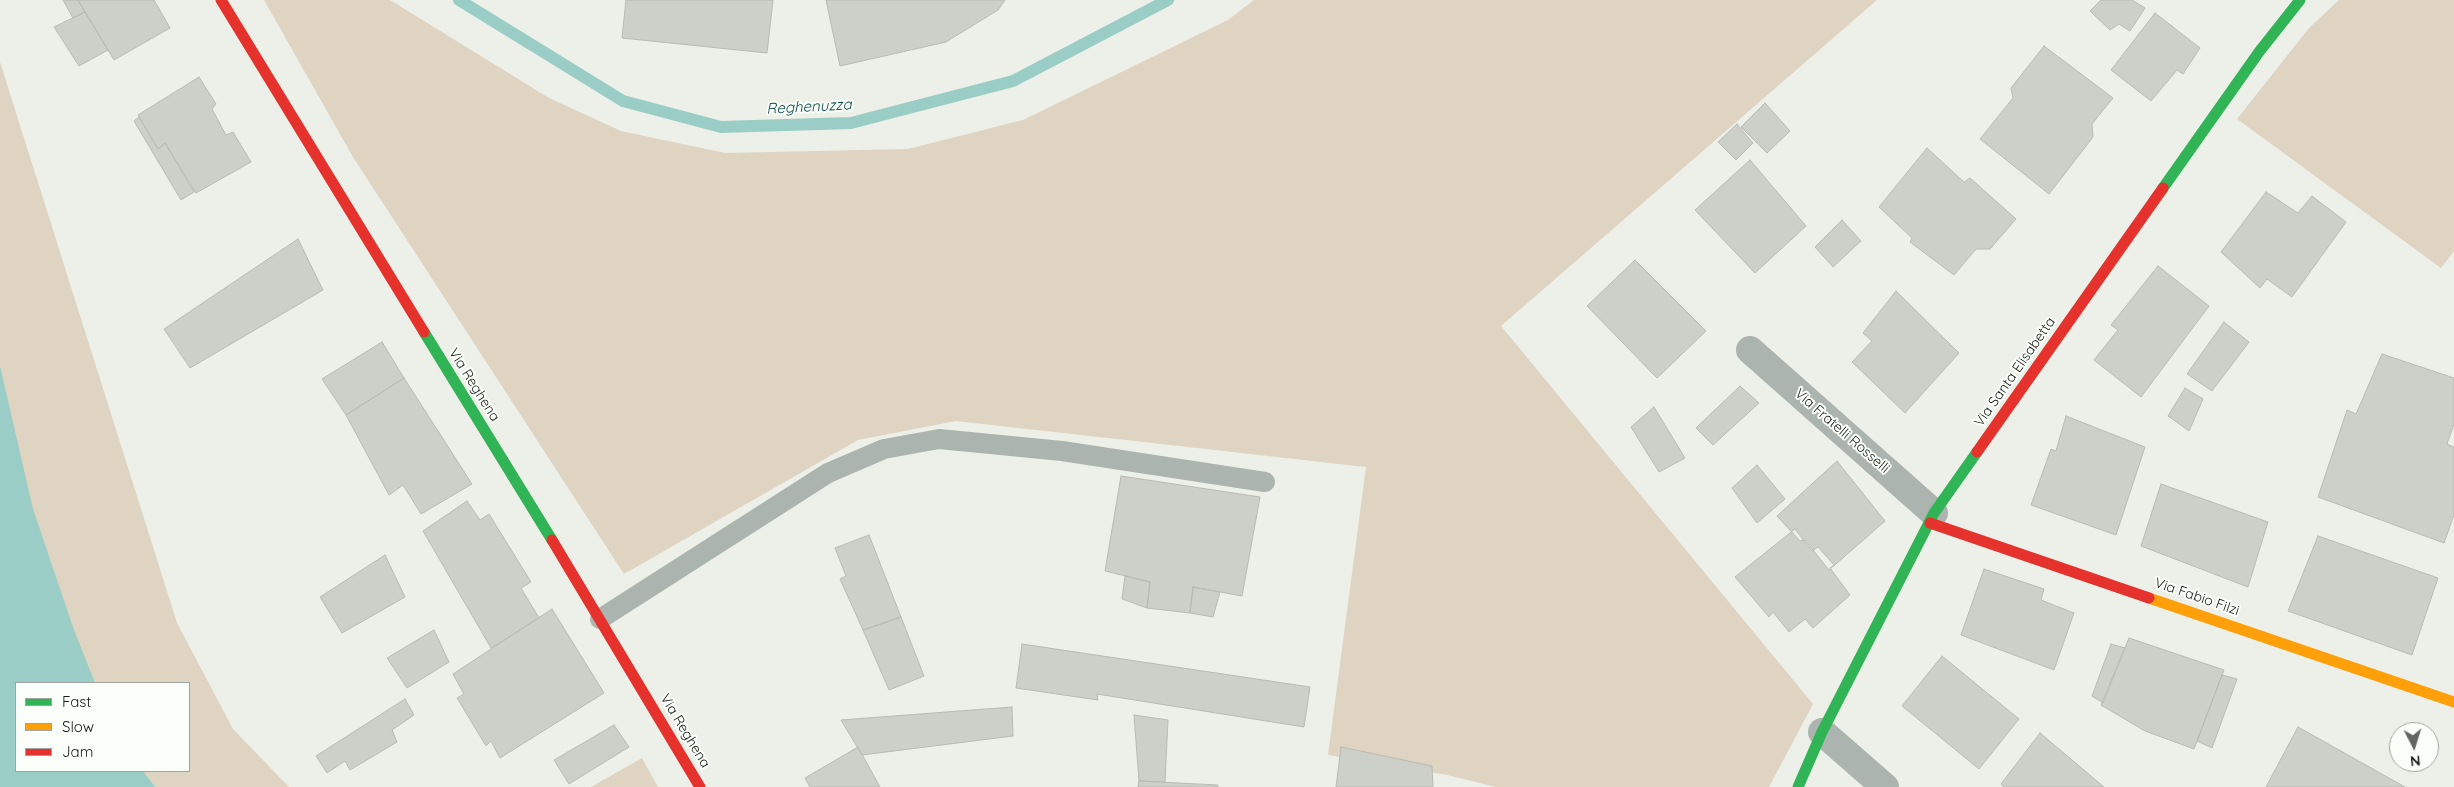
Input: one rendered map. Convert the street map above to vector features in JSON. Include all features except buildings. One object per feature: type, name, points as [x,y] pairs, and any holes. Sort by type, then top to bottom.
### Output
[{"type":"street","name":"Via Reghena","points":[[221,0],[600,619],[700,787]]},
{"type":"street","name":"Via Santa Elisabetta","points":[[1798,787],[1822,732],[1932,518],[2259,52],[2300,0]]},
{"type":"street","name":"Via Fratelli Rosselli","points":[[1750,350],[1932,518]]},
{"type":"street","name":"Via Fabio Filzi","points":[[1932,518],[2454,702]]},
{"type":"street","points":[[1822,732],[1885,787]]},
{"type":"lane","points":[[600,619],[828,473],[884,449],[939,439],[1062,451],[1265,482]]},
{"type":"shaded area","points":[[264,0],[390,0],[549,98],[621,131],[725,153],[908,149],[1023,120],[1228,20],[1254,0],[1877,0],[1501,326],[1813,704],[1769,787],[1496,787],[1447,775],[1328,755],[1366,467],[956,421],[858,440],[624,574],[353,157]]},
{"type":"shaded area","points":[[2339,0],[2454,0],[2454,251],[2441,268],[2237,119],[2309,28]]},
{"type":"shaded area","points":[[0,62],[177,623],[233,729],[289,787],[0,787]]},
{"type":"shaded area","points":[[642,758],[658,787],[591,787]]},
{"type":"water","points":[[0,366],[33,509],[74,630],[95,682],[15,682],[15,772],[144,772],[155,787],[0,787]]},
{"type":"waterway","name":"Reghenuzza","points":[[459,0],[623,101],[721,127],[851,123],[1013,81],[1168,0]]},
{"type":"traffic: fast","points":[[2163,188],[2259,52],[2300,0]]},
{"type":"traffic: fast","points":[[424,332],[552,540]]},
{"type":"traffic: fast","points":[[1798,787],[1822,732],[1934,513],[1977,452]]},
{"type":"traffic: slow","points":[[2149,598],[2454,702]]},
{"type":"traffic: jam","points":[[221,0],[424,332]]},
{"type":"traffic: jam","points":[[1977,452],[2163,188]]},
{"type":"traffic: jam","points":[[1930,523],[2149,598]]},
{"type":"traffic: jam","points":[[552,540],[700,787]]}]
